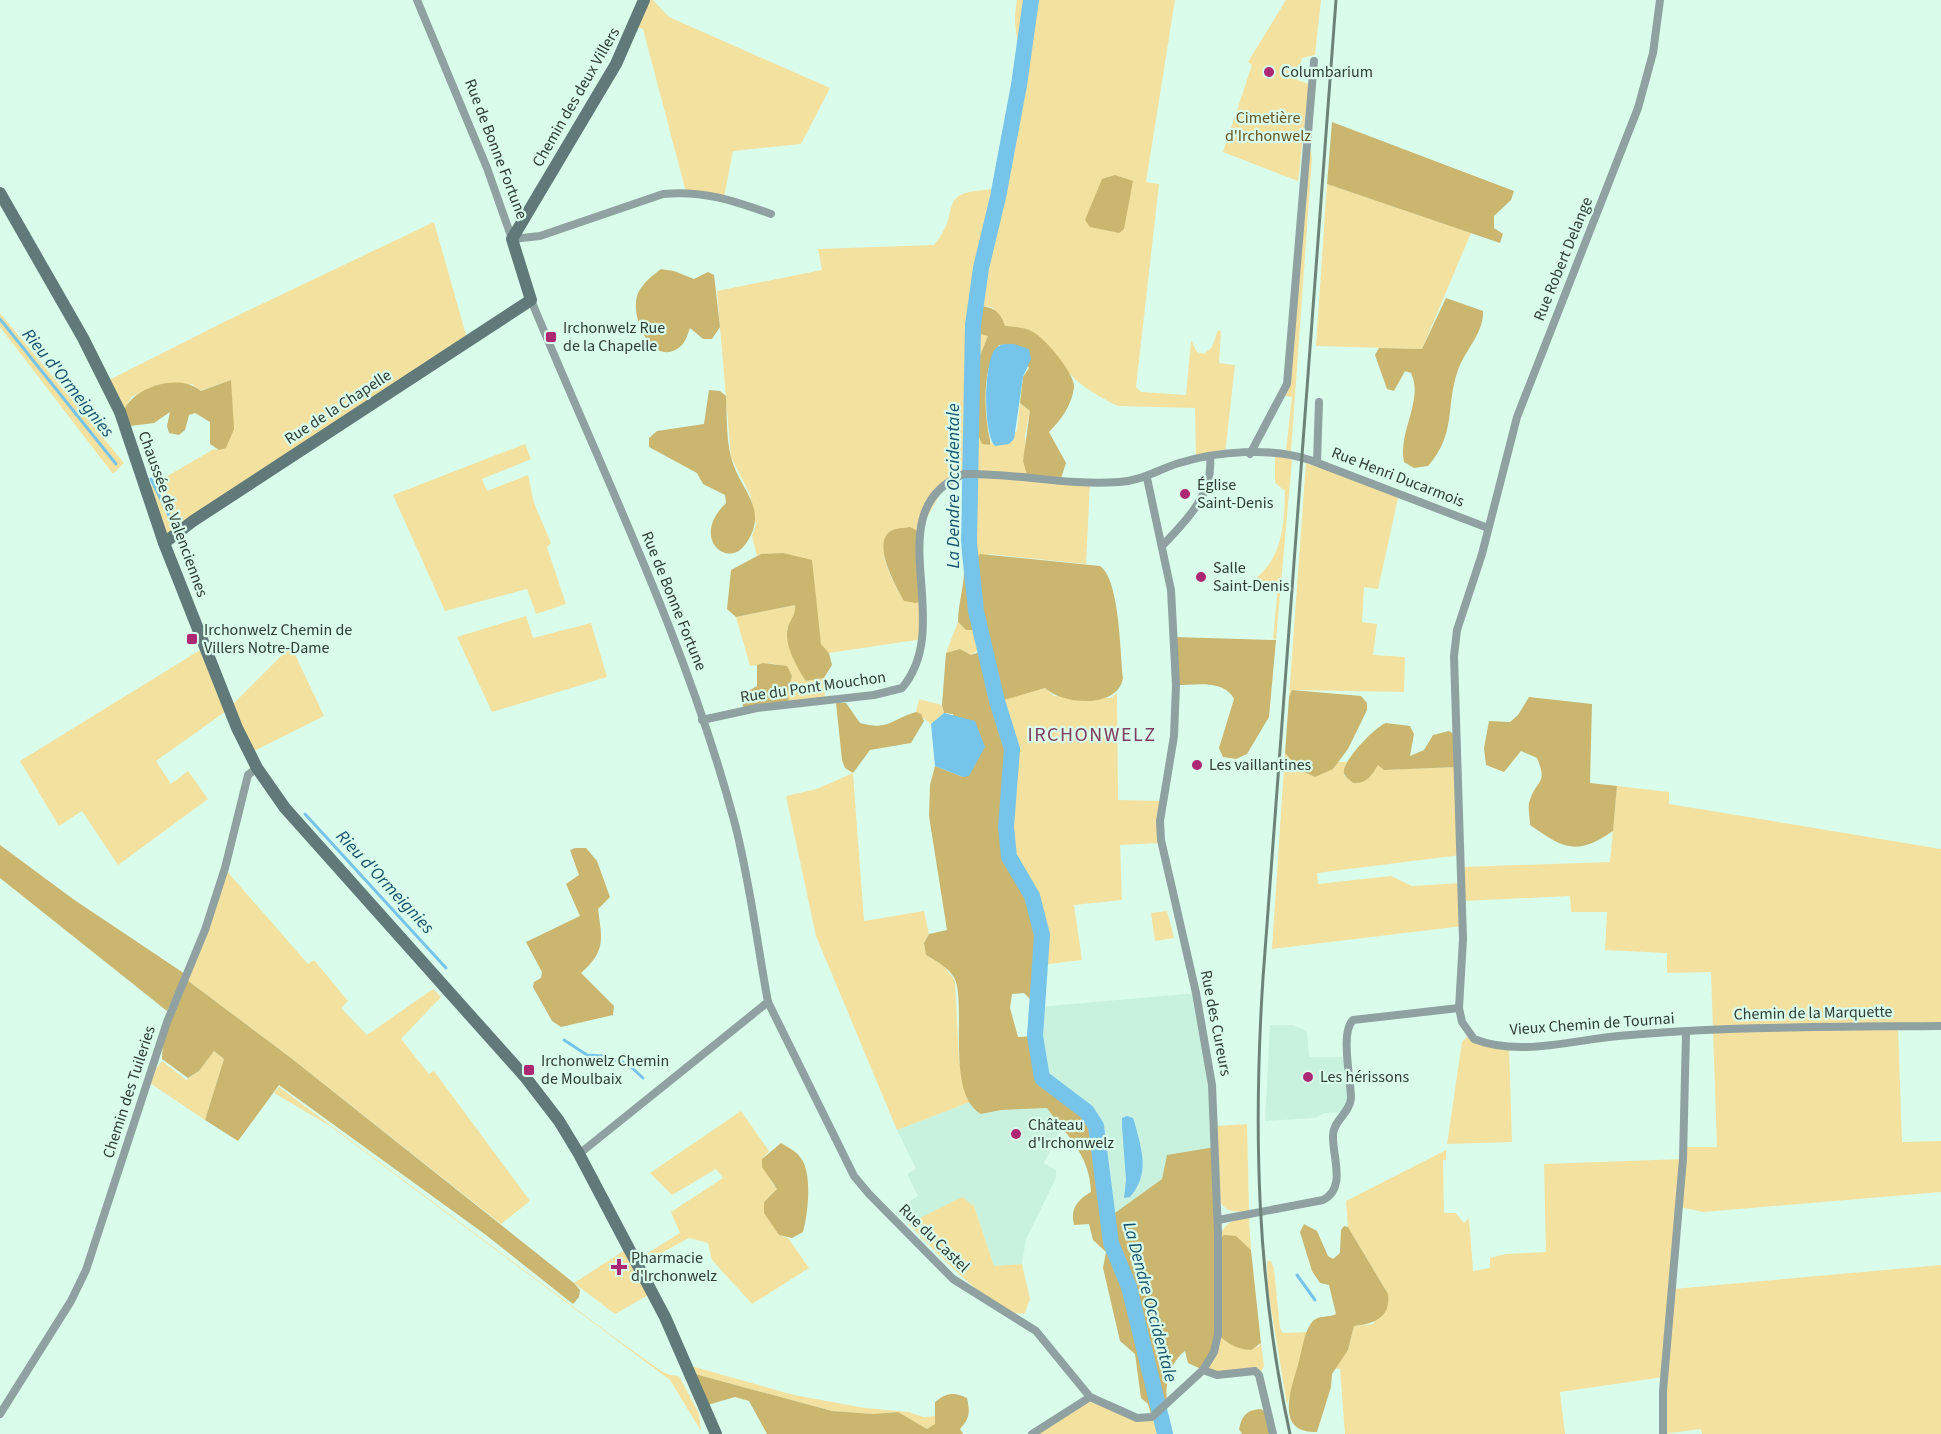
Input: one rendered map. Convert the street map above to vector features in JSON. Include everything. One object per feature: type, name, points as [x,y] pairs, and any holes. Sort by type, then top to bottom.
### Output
[{"type":"main road","name":"Chemin des deux Villers","points":[[512,239],[616,64],[644,0]]},
{"type":"main road","name":"Chaussée de Valenciennes","points":[[0,193],[78,328],[120,412],[164,543],[237,728],[257,768],[290,814],[526,1078],[559,1121],[579,1154],[665,1317],[716,1434]]},
{"type":"main road","name":"Rue de Bonne Fortune","points":[[512,239],[531,300]]},
{"type":"main road","name":"Rue de la Chapelle","points":[[164,543],[193,521],[531,300]]},
{"type":"street","name":"Rue de Bonne Fortune","points":[[417,0],[487,168],[512,239]]},
{"type":"street","name":"Rue Robert Delange","points":[[1488,528],[1517,417],[1638,108],[1653,53],[1660,0]]},
{"type":"street","points":[[1250,454],[1287,384],[1314,61]]},
{"type":"street","points":[[512,239],[540,236],[663,194],[724,197],[771,214]]},
{"type":"street","name":"Rue de Bonne Fortune","points":[[531,300],[680,656],[702,720],[735,825],[768,1002]]},
{"type":"street","points":[[1317,462],[1319,402]]},
{"type":"street","name":"Rue Henri Ducarmois","points":[[1210,457],[1250,454],[1296,456],[1488,528]]},
{"type":"street","points":[[1162,546],[1189,517],[1200,501],[1209,478],[1210,457]]},
{"type":"street","name":"Rue du Pont Mouchon","points":[[702,720],[757,708],[874,695],[902,688],[916,664],[924,634],[925,600],[919,559],[920,527],[927,509],[938,493],[947,483],[964,474],[1119,482],[1147,478],[1177,463],[1210,457]]},
{"type":"street","name":"Rue des Cureurs","points":[[1090,1397],[1137,1418],[1152,1417],[1203,1370],[1214,1352],[1218,1334],[1218,1220],[1214,1114],[1209,1057],[1161,840],[1160,821],[1174,736],[1176,685],[1171,590],[1147,478]]},
{"type":"street","name":"Vieux Chemin de Tournai","points":[[1488,528],[1455,640],[1463,939],[1459,1008],[1462,1022],[1469,1035],[1490,1044],[1545,1045],[1618,1036],[1686,1033],[1682,1178],[1663,1391],[1663,1434]]},
{"type":"street","name":"Chemin des Tuileries","points":[[0,1414],[72,1301],[86,1270],[167,1022],[205,930],[225,868],[248,775],[257,768]]},
{"type":"street","points":[[579,1154],[768,1002]]},
{"type":"street","name":"Rue du Castel","points":[[768,1002],[854,1176],[953,1279],[1036,1331],[1090,1397]]},
{"type":"street","points":[[1218,1220],[1323,1200],[1332,1194],[1337,1184],[1334,1129],[1350,1104],[1347,1032],[1353,1020],[1459,1008]]},
{"type":"street","name":"Chemin de la Marquette","points":[[1686,1033],[1941,1026]]},
{"type":"street","points":[[1203,1370],[1217,1375],[1256,1371],[1259,1375],[1273,1434]]},
{"type":"street","points":[[1032,1434],[1090,1397]]},
{"type":"shaded area","points":[[1332,122],[1514,191],[1511,200],[1494,216],[1494,228],[1503,234],[1500,243],[1327,184]]},
{"type":"shaded area","points":[[1115,175],[1133,181],[1124,229],[1119,233],[1090,227],[1085,220],[1102,179]]},
{"type":"shaded area","points":[[661,269],[674,271],[694,279],[708,272],[714,275],[720,327],[712,339],[703,339],[690,328],[682,345],[672,351],[662,352],[646,338],[637,315],[638,293],[645,283]]},
{"type":"shaded area","points":[[1446,298],[1483,311],[1482,319],[1477,334],[1458,370],[1443,442],[1428,466],[1414,468],[1404,462],[1403,450],[1415,394],[1411,373],[1405,371],[1394,391],[1387,389],[1375,355],[1379,348],[1422,349]]},
{"type":"shaded area","points":[[982,306],[997,312],[1005,326],[1027,329],[1045,341],[1070,374],[1074,387],[1073,394],[1062,417],[1049,432],[1066,463],[1060,481],[1027,475],[1023,461],[1030,411],[1020,403],[1023,377],[1029,368],[1014,344],[999,345],[990,364],[986,398],[990,445],[982,444],[979,437],[979,358],[988,336],[977,333],[973,325],[975,311]]},
{"type":"shaded area","points":[[231,380],[234,429],[226,448],[219,450],[210,444],[210,422],[195,413],[189,415],[185,430],[179,435],[169,433],[167,426],[170,412],[154,423],[130,426],[124,410],[138,394],[159,385],[181,383],[201,391]]},
{"type":"shaded area","points":[[709,390],[720,391],[726,396],[729,450],[754,511],[755,522],[752,533],[737,552],[721,551],[711,538],[711,528],[716,516],[726,503],[725,495],[703,484],[697,473],[649,447],[649,438],[657,431],[704,424]]},
{"type":"shaded area","points":[[910,527],[919,532],[925,600],[916,603],[904,601],[887,565],[883,545],[885,537],[891,531]]},
{"type":"shaded area","points":[[783,553],[812,560],[821,644],[829,653],[832,665],[824,678],[806,681],[792,655],[787,634],[795,605],[736,617],[727,609],[731,570],[761,554]]},
{"type":"shaded area","points":[[980,554],[1100,566],[1107,574],[1112,586],[1120,635],[1123,678],[1119,688],[1111,695],[1089,701],[1076,700],[1053,694],[1045,688],[997,702],[1012,749],[1006,827],[1009,857],[1032,896],[1042,935],[1038,1007],[1024,993],[1012,994],[1010,1008],[1018,1037],[1035,1036],[1042,1078],[1087,1112],[1096,1126],[1108,1218],[1162,1179],[1167,1155],[1215,1147],[1220,1239],[1224,1235],[1236,1236],[1251,1250],[1261,1343],[1251,1350],[1233,1346],[1218,1335],[1203,1370],[1188,1363],[1185,1351],[1175,1362],[1169,1375],[1166,1390],[1168,1404],[1152,1417],[1148,1404],[1141,1398],[1135,1354],[1120,1341],[1103,1268],[1106,1252],[1093,1240],[1089,1224],[1074,1225],[1073,1214],[1076,1206],[1091,1192],[1087,1167],[1076,1147],[1047,1108],[1001,1110],[981,1114],[971,1104],[964,1090],[961,1072],[956,982],[947,969],[926,955],[924,943],[929,934],[947,930],[929,816],[930,785],[935,766],[963,777],[953,714],[944,713],[942,705],[946,653],[960,649],[971,655],[985,650],[981,630],[966,630],[958,622],[964,570]]},
{"type":"shaded area","points":[[1174,637],[1276,640],[1269,717],[1247,754],[1236,759],[1223,757],[1219,748],[1234,699],[1229,693],[1223,688],[1208,684],[1176,685]]},
{"type":"shaded area","points":[[763,663],[787,666],[792,676],[788,692],[789,704],[743,708],[745,694],[757,686],[757,665]]},
{"type":"shaded area","points":[[1292,690],[1361,696],[1367,703],[1367,710],[1348,749],[1333,769],[1315,777],[1300,770],[1285,753],[1289,697]]},
{"type":"shaded area","points":[[1529,697],[1592,704],[1590,783],[1617,786],[1613,831],[1590,844],[1571,846],[1562,844],[1530,825],[1529,803],[1542,773],[1537,758],[1521,751],[1504,772],[1486,765],[1484,748],[1489,721],[1510,722],[1518,715]]},
{"type":"shaded area","points":[[836,703],[846,703],[860,723],[884,725],[916,712],[921,714],[924,721],[911,743],[870,750],[853,773],[845,768],[842,760]]},
{"type":"shaded area","points":[[1386,723],[1410,726],[1414,734],[1410,756],[1424,750],[1433,735],[1449,731],[1457,736],[1458,767],[1384,770],[1378,765],[1365,781],[1353,783],[1344,773],[1348,761],[1368,737]]},
{"type":"shaded area","points":[[0,845],[73,899],[185,974],[167,1011],[0,878]]},
{"type":"shaded area","points":[[586,848],[597,861],[610,897],[598,909],[601,937],[598,951],[595,958],[581,973],[614,1006],[613,1015],[561,1027],[552,1021],[533,987],[534,982],[541,978],[542,972],[526,942],[580,916],[566,884],[579,875],[570,850]]},
{"type":"shaded area","points":[[187,980],[291,1058],[574,1283],[580,1290],[579,1297],[573,1304],[486,1235],[279,1085],[238,1141],[205,1120],[224,1059],[214,1051],[199,1071],[188,1078],[162,1059],[163,1042]]},
{"type":"shaded area","points":[[1196,993],[1202,1018],[1215,1147],[1163,1178],[1108,1218],[1096,1126],[1087,1112],[1042,1078],[1035,1036],[1038,1007]]},
{"type":"shaded area","name":"Les hérissons","points":[[1270,1025],[1293,1025],[1307,1031],[1309,1057],[1348,1057],[1346,1112],[1325,1113],[1315,1118],[1265,1121]]},
{"type":"shaded area","points":[[970,1102],[974,1110],[981,1114],[1001,1110],[1047,1108],[1061,1128],[1044,1163],[1056,1170],[1056,1178],[1026,1239],[1022,1264],[994,1266],[974,1206],[908,1224],[895,1211],[918,1196],[907,1174],[916,1169],[897,1130]]},
{"type":"shaded area","points":[[781,1143],[800,1157],[807,1172],[808,1204],[803,1232],[792,1238],[779,1235],[764,1213],[764,1202],[777,1189],[762,1167],[762,1159]]},
{"type":"shaded area","points":[[1304,1224],[1317,1231],[1328,1256],[1333,1259],[1340,1253],[1341,1230],[1344,1226],[1348,1227],[1388,1294],[1387,1309],[1384,1314],[1368,1324],[1354,1326],[1348,1350],[1332,1374],[1331,1387],[1317,1432],[1303,1431],[1295,1425],[1290,1417],[1289,1407],[1292,1385],[1308,1329],[1317,1318],[1336,1314],[1329,1285],[1320,1283],[1312,1271],[1300,1232]]},
{"type":"shaded area","points":[[695,1374],[832,1411],[873,1414],[898,1412],[927,1429],[935,1424],[935,1402],[943,1396],[954,1394],[967,1398],[968,1415],[960,1429],[963,1434],[767,1434],[749,1401],[735,1397],[704,1406]]},
{"type":"shaded area","points":[[1261,1409],[1269,1415],[1272,1434],[1242,1434],[1239,1429],[1244,1417],[1249,1412]]},
{"type":"green space","points":[[644,0],[653,0],[669,17],[830,88],[801,144],[733,151],[724,197],[686,192],[643,29],[635,26]]},
{"type":"green space","points":[[1017,0],[1175,0],[1146,182],[1159,184],[1136,387],[1141,392],[1186,395],[1191,340],[1197,352],[1204,354],[1212,347],[1218,330],[1221,331],[1219,363],[1235,365],[1225,454],[1196,459],[1195,408],[1118,406],[1076,379],[1036,337],[1018,328],[1005,326],[992,307],[982,306],[975,311],[983,334],[988,336],[979,358],[990,445],[991,442],[995,446],[1017,431],[1020,403],[1030,411],[1025,435],[1027,475],[1090,482],[1086,564],[990,554],[971,561],[971,475],[953,475],[919,532],[892,530],[886,537],[884,546],[886,565],[904,601],[925,600],[923,639],[829,653],[821,645],[817,610],[761,554],[757,556],[752,536],[756,524],[750,494],[731,457],[717,291],[822,270],[818,249],[934,245],[943,232],[957,198],[965,193],[978,190],[1000,189],[1024,58],[1016,29]]},
{"type":"green space","name":"Cimetière d'Irchonwelz","points":[[1286,0],[1321,0],[1315,55],[1302,58],[1297,80],[1309,84],[1298,181],[1223,152],[1252,65],[1248,62]]},
{"type":"green space","points":[[1308,135],[1312,158],[1291,451],[1286,450],[1292,397],[1284,396]]},
{"type":"green space","points":[[1327,184],[1471,233],[1422,349],[1316,346]]},
{"type":"green space","points":[[434,222],[468,342],[164,543],[145,489],[214,449],[219,450],[231,380],[200,391],[192,384],[132,396],[124,410],[105,382],[228,320]]},
{"type":"green space","points":[[0,313],[124,463],[113,474],[0,327]]},
{"type":"green space","points":[[525,444],[531,459],[482,479],[487,491],[528,475],[534,503],[551,543],[547,547],[566,604],[536,614],[527,589],[445,611],[393,495]]},
{"type":"green space","points":[[1275,454],[1292,460],[1276,640],[1273,638],[1278,586],[1255,579],[1271,561],[1277,550],[1284,516],[1285,491],[1275,483]]},
{"type":"green space","points":[[1306,463],[1399,494],[1378,589],[1364,587],[1362,622],[1377,624],[1373,655],[1405,657],[1404,692],[1292,690],[1289,697]]},
{"type":"green space","points":[[795,605],[796,613],[787,629],[806,681],[824,678],[825,699],[789,704],[788,692],[792,676],[773,664],[750,666],[736,617]]},
{"type":"green space","points":[[526,616],[533,638],[591,623],[607,677],[492,712],[457,637]]},
{"type":"green space","points":[[958,622],[966,630],[981,630],[985,650],[979,650],[971,655],[960,649],[946,653]]},
{"type":"green space","points":[[291,646],[324,716],[248,754],[229,709],[156,761],[171,784],[188,771],[208,799],[118,865],[82,811],[59,826],[20,761],[205,647],[229,708]]},
{"type":"green space","points":[[1045,688],[1054,696],[1111,698],[1117,693],[1118,800],[1163,801],[1161,843],[1120,845],[1122,900],[1074,905],[1082,960],[1041,965],[1042,935],[1032,896],[1009,857],[1006,827],[1010,775],[997,701]]},
{"type":"green space","points":[[919,699],[942,705],[944,713],[931,724],[916,712]]},
{"type":"green space","points":[[1285,753],[1300,770],[1333,769],[1338,762],[1347,762],[1344,775],[1353,783],[1378,764],[1385,770],[1458,767],[1461,855],[1317,873],[1318,884],[1391,876],[1412,886],[1462,883],[1462,867],[1610,862],[1617,786],[1669,792],[1669,804],[1941,849],[1941,1026],[1898,1027],[1902,1142],[1941,1141],[1941,1192],[1703,1212],[1680,1207],[1673,1289],[1941,1265],[1941,1434],[1702,1434],[1701,1429],[1663,1434],[1664,1377],[1560,1392],[1565,1434],[1345,1434],[1340,1369],[1335,1368],[1348,1350],[1354,1326],[1373,1324],[1388,1294],[1348,1227],[1346,1201],[1446,1150],[1446,1160],[1443,1160],[1444,1213],[1456,1213],[1464,1223],[1469,1218],[1473,1271],[1490,1268],[1490,1258],[1505,1254],[1546,1252],[1544,1164],[1683,1159],[1684,1147],[1717,1147],[1711,972],[1667,973],[1667,953],[1605,950],[1607,912],[1571,912],[1570,896],[1463,901],[1463,926],[1272,949]]},
{"type":"green space","points":[[853,773],[864,921],[924,911],[929,934],[924,943],[926,955],[944,966],[955,981],[959,1061],[970,1102],[897,1130],[816,936],[786,796],[817,789]]},
{"type":"green space","points":[[226,870],[308,964],[314,960],[348,1001],[341,1008],[367,1035],[433,989],[441,997],[401,1039],[429,1074],[434,1071],[530,1201],[501,1224],[291,1058],[187,980],[207,930]]},
{"type":"green space","points":[[1167,911],[1174,938],[1155,941],[1151,913]]},
{"type":"green space","points":[[1469,1035],[1509,1046],[1512,1142],[1447,1144],[1462,1042]]},
{"type":"green space","points":[[214,1051],[224,1059],[205,1120],[150,1083],[154,1071],[162,1061],[186,1080],[199,1071]]},
{"type":"green space","points":[[279,1087],[611,1335],[661,1371],[679,1376],[699,1414],[701,1431],[670,1380],[330,1126],[274,1093]]},
{"type":"green space","points":[[741,1111],[769,1151],[762,1159],[777,1189],[764,1202],[779,1235],[788,1238],[809,1268],[752,1304],[712,1260],[708,1243],[689,1238],[643,1263],[640,1258],[680,1233],[671,1212],[723,1178],[716,1169],[672,1195],[650,1173]]},
{"type":"green space","points":[[1247,1124],[1249,1211],[1241,1212],[1226,1209],[1221,1203],[1215,1126]]},
{"type":"green space","points":[[962,1197],[974,1206],[994,1266],[1022,1264],[1030,1299],[1025,1313],[1013,1312],[998,1305],[982,1293],[908,1224]]},
{"type":"green space","points":[[1249,1216],[1251,1250],[1244,1244],[1220,1239],[1227,1225]]},
{"type":"green space","points":[[628,1248],[652,1293],[615,1314],[574,1283]]},
{"type":"green space","points":[[1267,1261],[1271,1261],[1274,1269],[1280,1328],[1283,1333],[1308,1332],[1287,1405],[1268,1289]]},
{"type":"green space","points":[[1218,1334],[1258,1347],[1261,1343],[1264,1366],[1259,1375],[1225,1375],[1203,1370]]},
{"type":"green space","points":[[691,1366],[794,1395],[865,1408],[909,1412],[923,1417],[935,1416],[936,1424],[927,1429],[897,1412],[873,1414],[832,1411],[695,1374]]},
{"type":"green space","points":[[1090,1402],[1127,1414],[1152,1417],[1159,1434],[1032,1434],[1083,1403]]},
{"type":"water","points":[[1014,344],[1029,349],[1031,359],[1023,377],[1014,439],[1009,444],[995,446],[988,427],[986,397],[989,367],[996,348]]},
{"type":"water","points":[[944,713],[975,721],[985,747],[969,776],[963,777],[935,766],[931,724]]},
{"type":"water","points":[[1127,1116],[1133,1118],[1143,1162],[1136,1188],[1130,1197],[1124,1198],[1126,1180],[1122,1118]]},
{"type":"waterway","name":"La Dendre Occidentale","points":[[1031,0],[1019,85],[998,197],[981,268],[973,325],[969,543],[976,611],[997,701],[1012,749],[1006,827],[1009,857],[1032,896],[1042,935],[1035,1036],[1042,1078],[1087,1112],[1096,1126],[1111,1243],[1129,1287],[1165,1434]]},
{"type":"waterway","name":"Rieu d'Ormeignies","points":[[0,319],[116,464]]},
{"type":"waterway","name":"Rieu d'Ormeignies","points":[[151,479],[175,528]]},
{"type":"waterway","name":"Rieu d'Ormeignies","points":[[305,814],[446,968]]},
{"type":"waterway","name":"Rieu d'Ormeignies","points":[[564,1040],[587,1055],[604,1056],[628,1064],[643,1078]]},
{"type":"waterway","points":[[1297,1275],[1315,1300]]},
{"type":"railway","points":[[1290,1434],[1270,1321],[1264,1264],[1260,1207],[1258,1093],[1263,978],[1336,0]]},
{"type":"place","name":"Columbarium","points":[[1269,72]]},
{"type":"place","name":"Irchonwelz Rue de la Chapelle","points":[[551,337]]},
{"type":"place","name":"Église Saint-Denis","points":[[1185,494]]},
{"type":"place","name":"Salle Saint-Denis","points":[[1201,577]]},
{"type":"place","name":"Irchonwelz Chemin de Villers Notre-Dame","points":[[192,639]]},
{"type":"place","name":"Les vaillantines","points":[[1197,765]]},
{"type":"place","name":"Irchonwelz Chemin de Moulbaix","points":[[529,1070]]},
{"type":"place","name":"Les hérissons","points":[[1308,1077]]},
{"type":"place","name":"Château d'Irchonwelz","points":[[1016,1134]]},
{"type":"place","name":"Pharmacie d'Irchonwelz","points":[[619,1267]]},
{"type":"district","name":"IRCHONWELZ","points":[[1092,735]]}]
